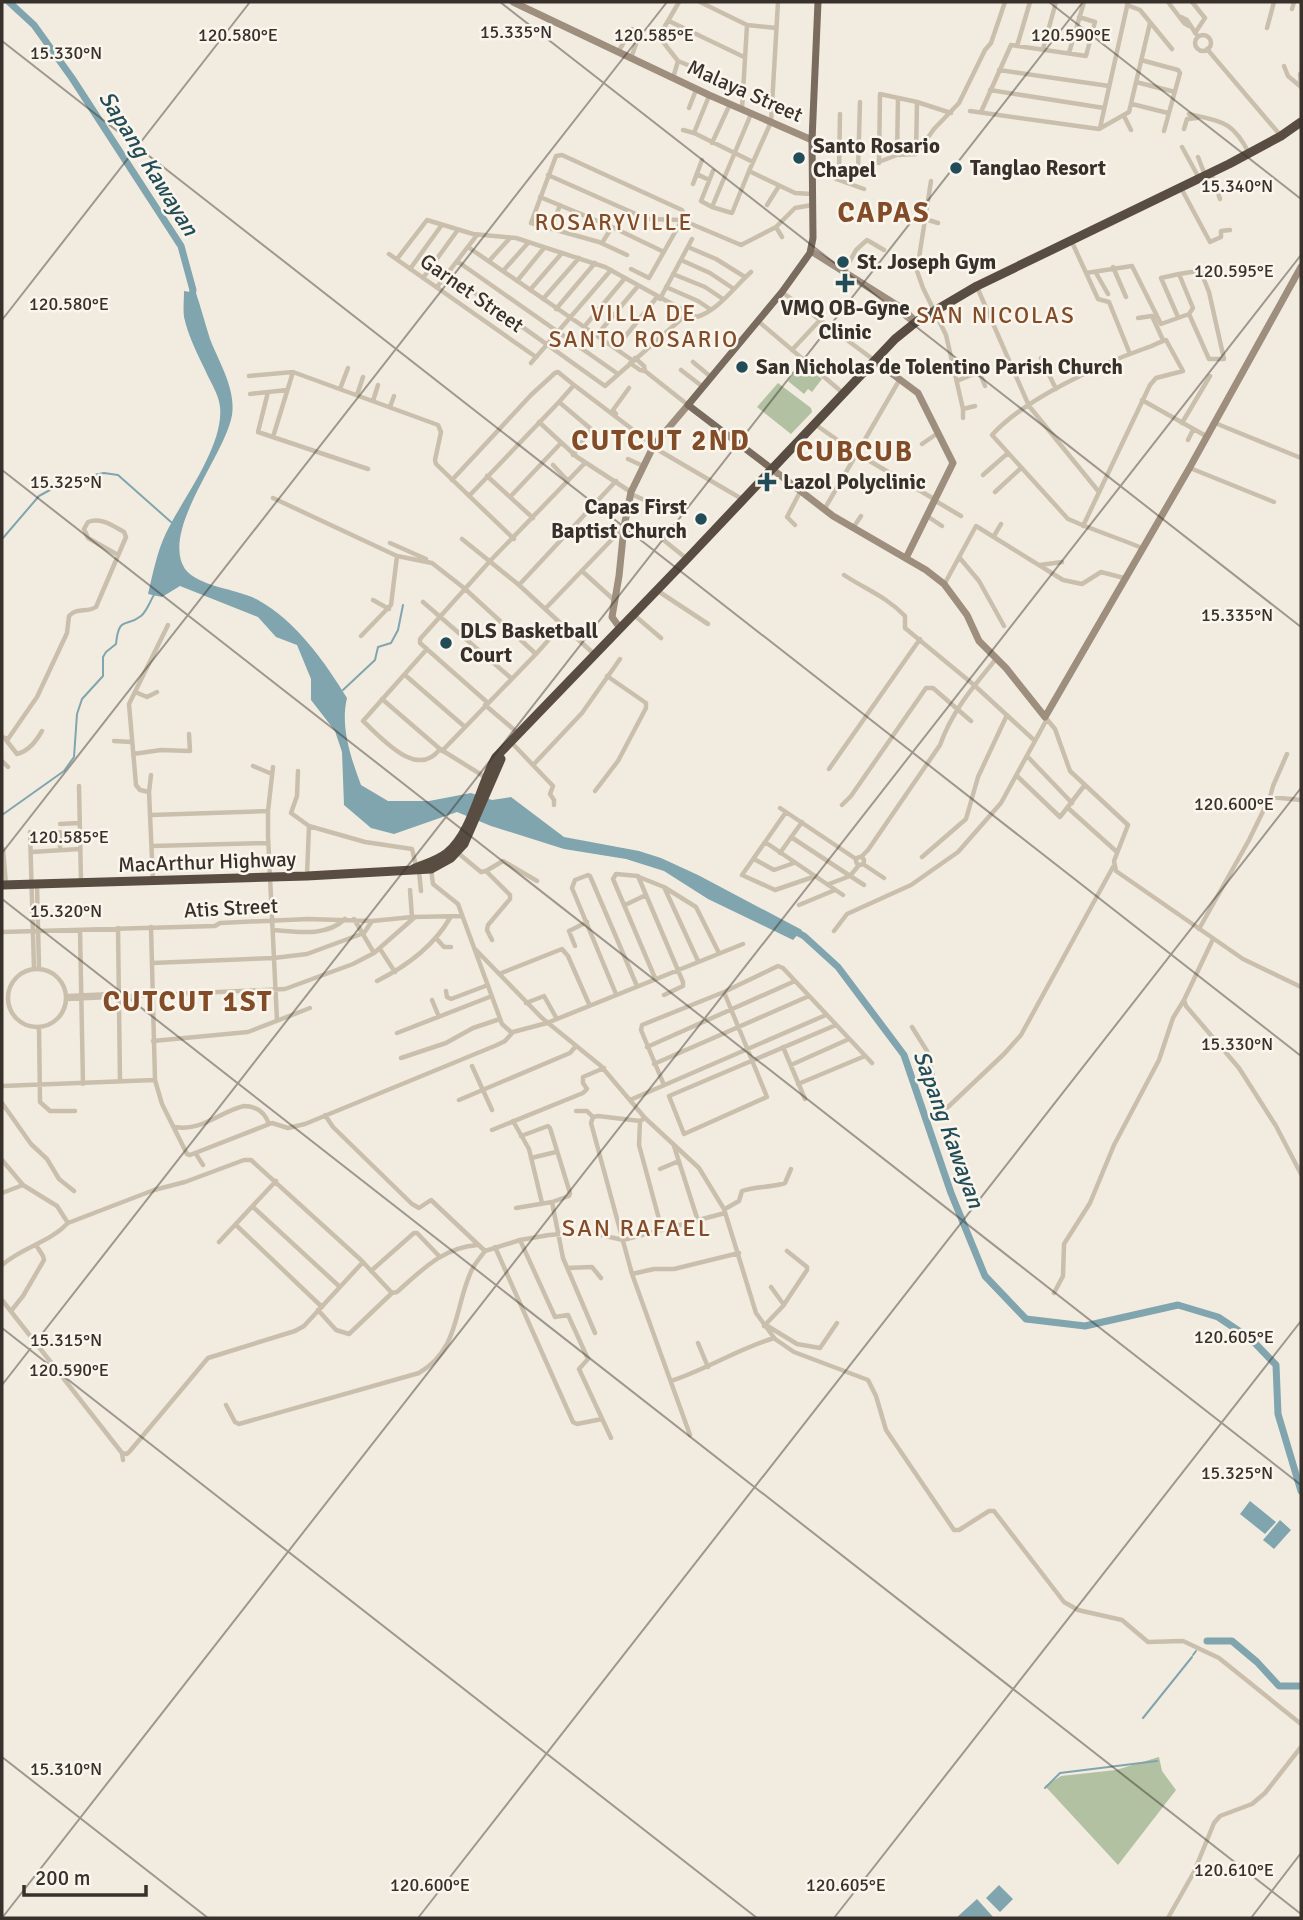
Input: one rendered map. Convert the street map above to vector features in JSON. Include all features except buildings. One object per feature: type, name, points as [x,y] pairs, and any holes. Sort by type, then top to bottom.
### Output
[{"type":"highway","name":"MacArthur Highway","points":[[4,885],[307,876],[431,869],[442,864],[458,852],[496,757],[895,339],[934,310],[977,286],[1250,153],[1300,123]]},
{"type":"highway","name":"MacArthur Highway","points":[[416,869],[449,852],[467,834]]},
{"type":"main road","points":[[772,469],[688,405],[782,292],[811,251],[812,140],[818,2]]},
{"type":"street","name":"Malaya Street","points":[[515,2],[709,95],[812,140]]},
{"type":"street","points":[[679,2],[660,38],[678,61],[742,87]]},
{"type":"street","points":[[700,2],[747,25],[776,28]]},
{"type":"street","points":[[713,171],[701,201],[712,208],[732,213],[771,122],[778,2]]},
{"type":"street","points":[[916,154],[934,129],[960,103],[985,50],[991,43],[1004,2]]},
{"type":"street","points":[[1017,46],[1030,2]]},
{"type":"street","points":[[1043,49],[1056,2]]},
{"type":"street","points":[[1069,53],[1084,2]]},
{"type":"street","points":[[1168,2],[1187,20],[1196,35],[1208,37],[1208,48]]},
{"type":"street","points":[[1192,2],[1205,18],[1196,35],[1197,47],[1203,50],[1208,48]]},
{"type":"street","points":[[1267,28],[1274,2]]},
{"type":"street","points":[[1292,9],[1294,2]]},
{"type":"street","points":[[1099,129],[1127,4],[1140,10],[1172,48]]},
{"type":"street","points":[[981,113],[1009,47],[1087,55],[1095,22],[1079,17]]},
{"type":"street","points":[[669,21],[744,57]]},
{"type":"street","points":[[970,111],[1099,129],[1129,112],[1150,23]]},
{"type":"street","points":[[742,109],[747,25]]},
{"type":"street","points":[[618,52],[632,29]]},
{"type":"street","points":[[631,58],[639,36]]},
{"type":"street","points":[[1208,48],[1281,136]]},
{"type":"street","points":[[1141,60],[1180,71],[1164,131]]},
{"type":"street","points":[[673,78],[678,61]]},
{"type":"street","points":[[1284,66],[1288,76],[1301,88]]},
{"type":"street","points":[[999,70],[1109,86]]},
{"type":"street","points":[[1300,74],[1301,88]]},
{"type":"street","points":[[1136,82],[1175,92]]},
{"type":"street","points":[[689,107],[697,89]]},
{"type":"street","points":[[990,90],[1104,108]]},
{"type":"street","points":[[879,163],[879,96],[883,93],[951,113]]},
{"type":"street","points":[[694,133],[709,95]]},
{"type":"street","points":[[897,155],[898,97]]},
{"type":"street","points":[[858,171],[860,102]]},
{"type":"street","points":[[916,102],[916,154]]},
{"type":"street","points":[[712,143],[730,104]]},
{"type":"street","points":[[1132,104],[1169,113]]},
{"type":"street","points":[[712,208],[751,114]]},
{"type":"street","points":[[840,114],[836,182],[864,189]]},
{"type":"street","points":[[1189,114],[1229,124],[1250,153]]},
{"type":"street","points":[[1124,116],[1131,130]]},
{"type":"street","points":[[1184,129],[1187,119],[1202,117]]},
{"type":"street","points":[[683,130],[753,162]]},
{"type":"street","points":[[1182,147],[1220,199]]},
{"type":"street","points":[[812,166],[838,172],[858,171],[897,155],[916,154]]},
{"type":"street","points":[[627,255],[602,243],[530,222],[555,156],[562,155],[679,208],[684,214],[649,278],[631,270]]},
{"type":"street","points":[[1198,157],[1205,175]]},
{"type":"street","points":[[693,184],[702,160]]},
{"type":"street","points":[[749,172],[799,194],[812,194]]},
{"type":"street","points":[[696,174],[709,180]]},
{"type":"street","points":[[548,175],[649,219],[682,220],[741,244],[776,227],[794,208],[812,205]]},
{"type":"street","points":[[930,181],[917,271],[946,335],[963,418]]},
{"type":"street","points":[[767,205],[779,186]]},
{"type":"street","points":[[1180,187],[1211,243],[1221,237],[1221,231],[1230,230]]},
{"type":"street","points":[[540,197],[664,252]]},
{"type":"street","points":[[551,229],[560,205]]},
{"type":"street","points":[[574,226],[579,213]]},
{"type":"street","points":[[925,219],[938,223]]},
{"type":"street","points":[[397,259],[425,220],[477,235],[511,237],[579,258],[611,270],[687,314],[699,317],[751,272]]},
{"type":"street","points":[[410,269],[441,226]]},
{"type":"street","points":[[602,243],[612,227]]},
{"type":"street","points":[[776,227],[782,237]]},
{"type":"street","points":[[423,278],[457,231]]},
{"type":"street","points":[[437,287],[477,235]]},
{"type":"street","points":[[489,261],[511,237]]},
{"type":"street","points":[[616,348],[659,298],[692,239]]},
{"type":"street","points":[[1070,239],[1098,299],[1109,302],[1130,354]]},
{"type":"street","points":[[844,272],[855,251],[867,240],[884,250]]},
{"type":"street","points":[[503,271],[528,243]]},
{"type":"street","points":[[468,247],[644,366],[645,371],[688,405],[654,446],[631,493],[612,620],[620,628]]},
{"type":"street","points":[[688,247],[716,259],[745,277]]},
{"type":"street","points":[[517,281],[544,248]]},
{"type":"street","points":[[811,251],[903,309],[916,322]]},
{"type":"street","points":[[530,290],[562,253]]},
{"type":"street","name":"Garnet Street","points":[[390,254],[536,357]]},
{"type":"street","points":[[542,299],[579,258]]},
{"type":"street","points":[[681,260],[710,273],[734,289]]},
{"type":"street","points":[[457,261],[618,374]]},
{"type":"street","points":[[556,309],[595,264]]},
{"type":"street","points":[[1086,274],[1129,265],[1135,269],[1161,324],[1189,314],[1193,308],[1179,274]]},
{"type":"street","points":[[1114,267],[1126,297]]},
{"type":"street","points":[[834,931],[847,914],[911,885],[958,852],[997,809],[1124,578],[1301,267]]},
{"type":"street","points":[[531,363],[611,270]]},
{"type":"street","points":[[1178,317],[1161,278],[1201,272],[1209,292],[1224,359],[1209,359],[1189,314]]},
{"type":"street","points":[[447,273],[604,386],[687,314]]},
{"type":"street","points":[[1096,273],[1108,294]]},
{"type":"street","points":[[673,274],[705,287],[723,299]]},
{"type":"street","points":[[584,327],[625,278]]},
{"type":"street","points":[[597,335],[638,286]]},
{"type":"street","points":[[977,286],[1029,406],[1099,492]]},
{"type":"street","points":[[666,287],[710,309]]},
{"type":"street","points":[[782,292],[918,393],[953,463],[906,558]]},
{"type":"street","points":[[1083,526],[1153,381],[1183,371],[1167,342],[1163,340],[1152,316],[1138,318]]},
{"type":"street","points":[[792,350],[820,320]]},
{"type":"street","points":[[758,321],[844,393]]},
{"type":"street","points":[[1142,548],[1083,526],[1063,515],[992,435],[1056,389],[1163,340]]},
{"type":"street","points":[[1041,358],[1056,389]]},
{"type":"street","points":[[693,362],[711,377]]},
{"type":"street","points":[[340,388],[348,368]]},
{"type":"street","points":[[681,370],[703,387]]},
{"type":"street","points":[[273,437],[293,372]]},
{"type":"street","points":[[249,376],[293,372],[440,427],[435,463],[514,539]]},
{"type":"street","points":[[452,480],[531,395],[558,372],[654,446],[743,499]]},
{"type":"street","points":[[957,381],[976,373],[981,376],[985,386]]},
{"type":"street","points":[[1182,423],[1210,376]]},
{"type":"street","points":[[357,395],[363,377]]},
{"type":"street","points":[[824,510],[900,378]]},
{"type":"street","points":[[373,401],[378,385]]},
{"type":"street","points":[[469,496],[574,385]]},
{"type":"street","points":[[618,417],[613,410],[629,388]]},
{"type":"street","points":[[250,394],[287,390]]},
{"type":"street","points":[[268,392],[257,430],[368,469]]},
{"type":"street","points":[[390,407],[394,396]]},
{"type":"street","points":[[1142,400],[1206,436]]},
{"type":"street","points":[[559,402],[591,429],[573,455]]},
{"type":"street","points":[[963,410],[975,406]]},
{"type":"street","points":[[539,422],[573,455],[649,502]]},
{"type":"street","points":[[1214,422],[1301,458]]},
{"type":"street","points":[[815,424],[856,453],[961,516]]},
{"type":"street","points":[[1188,440],[1194,430]]},
{"type":"street","points":[[922,443],[938,433]]},
{"type":"street","points":[[510,496],[561,443]]},
{"type":"street","points":[[983,475],[1008,453]]},
{"type":"street","points":[[628,459],[643,466]]},
{"type":"street","points":[[518,733],[420,643],[420,639],[464,588],[585,463]]},
{"type":"street","points":[[553,465],[568,481]]},
{"type":"street","points":[[1189,467],[1274,502]]},
{"type":"street","points":[[995,492],[1021,468]]},
{"type":"street","points":[[772,469],[824,510],[906,558],[944,584],[967,615],[979,641],[1055,729],[1070,771],[1128,825],[1114,867],[1021,1035],[948,1107],[941,1110],[927,1051],[912,1027]]},
{"type":"street","points":[[487,476],[533,518]]},
{"type":"street","points":[[519,585],[616,481]]},
{"type":"street","points":[[795,525],[787,517],[800,492]]},
{"type":"street","points":[[274,498],[397,556],[429,562]]},
{"type":"street","points":[[853,527],[861,516]]},
{"type":"street","points":[[926,516],[942,526]]},
{"type":"street","points":[[43,731],[33,744],[20,754],[17,754],[4,738],[37,697],[67,633],[69,615],[77,610],[96,607],[126,537],[124,532],[99,520],[88,522],[84,529],[86,536],[118,555]]},
{"type":"street","points":[[994,536],[1001,524]]},
{"type":"street","points":[[944,584],[976,526],[1063,580],[1080,584],[1098,573],[1124,578]]},
{"type":"street","points":[[545,609],[624,527]]},
{"type":"street","points":[[650,529],[687,559]]},
{"type":"street","points":[[462,539],[519,585],[594,654]]},
{"type":"street","points":[[390,543],[429,562],[464,588],[536,654]]},
{"type":"street","points":[[361,636],[389,609],[393,599],[397,556]]},
{"type":"street","points":[[959,557],[979,581],[1004,626]]},
{"type":"street","points":[[1039,566],[1062,562]]},
{"type":"street","points":[[582,572],[615,601]]},
{"type":"street","points":[[845,575],[884,598],[901,612],[905,616],[905,628],[974,685],[1035,741]]},
{"type":"street","points":[[657,590],[708,624]]},
{"type":"street","points":[[373,600],[389,609]]},
{"type":"street","points":[[423,602],[511,678]]},
{"type":"street","points":[[633,614],[661,638]]},
{"type":"street","points":[[149,792],[140,790],[136,785],[128,704],[168,625]]},
{"type":"street","points":[[427,649],[363,721],[413,760],[427,760],[441,750],[562,625]]},
{"type":"street","points":[[829,769],[920,639]]},
{"type":"street","points":[[534,764],[582,713],[620,659]]},
{"type":"street","points":[[828,884],[850,876],[940,745],[946,726],[956,709],[996,659]]},
{"type":"street","points":[[405,674],[465,727]]},
{"type":"street","points":[[595,791],[629,742],[646,708],[646,703],[607,676]]},
{"type":"street","points":[[842,805],[926,688],[933,688],[971,721]]},
{"type":"street","points":[[135,692],[147,697],[157,692]]},
{"type":"street","points":[[382,699],[441,750],[486,782]]},
{"type":"street","points":[[922,857],[967,819],[978,777],[1007,715]]},
{"type":"street","points":[[133,754],[161,750],[190,751],[189,734]]},
{"type":"street","points":[[114,741],[131,742]]},
{"type":"street","points":[[511,741],[553,786],[550,794],[554,806]]},
{"type":"street","points":[[1199,929],[1249,840],[1287,754]]},
{"type":"street","points":[[1027,757],[1072,803]]},
{"type":"street","points":[[2,761],[8,766]]},
{"type":"street","points":[[253,766],[272,774]]},
{"type":"street","points":[[273,767],[268,811],[268,843],[277,1020]]},
{"type":"street","points":[[298,771],[297,796],[291,813],[309,826],[365,842],[412,849],[421,891]]},
{"type":"street","points":[[151,775],[149,792],[153,881]]},
{"type":"street","points":[[1017,776],[1058,817],[1084,786]]},
{"type":"street","points":[[79,786],[81,883]]},
{"type":"street","points":[[1270,797],[1301,800]]},
{"type":"street","points":[[780,808],[884,878]]},
{"type":"street","points":[[1068,808],[1117,852]]},
{"type":"street","points":[[151,815],[268,811]]},
{"type":"street","points":[[786,812],[742,875],[775,890],[816,876]]},
{"type":"street","points":[[780,853],[802,822]]},
{"type":"street","points":[[60,824],[78,823]]},
{"type":"street","points":[[307,876],[309,826]]},
{"type":"street","points":[[30,832],[35,884],[36,969]]},
{"type":"street","points":[[60,832],[60,850]]},
{"type":"street","points":[[791,837],[864,886]]},
{"type":"street","points":[[765,842],[843,895]]},
{"type":"street","points":[[152,846],[268,843]]},
{"type":"street","points":[[3,849],[4,885]]},
{"type":"street","points":[[32,852],[79,849]]},
{"type":"street","points":[[458,852],[481,872],[503,861],[537,881]]},
{"type":"street","points":[[754,859],[774,870],[795,863]]},
{"type":"street","points":[[1114,867],[1125,879],[1242,960],[1301,985]]},
{"type":"street","points":[[431,869],[433,884],[458,904],[502,1024],[512,1034]]},
{"type":"street","points":[[486,871],[510,895],[510,899],[488,925],[487,930],[492,940]]},
{"type":"street","points":[[655,978],[614,876],[616,874],[638,876],[664,887],[696,907],[719,953]]},
{"type":"street","points":[[616,994],[572,884],[574,880],[588,875],[637,986]]},
{"type":"street","points":[[638,876],[684,984],[664,995]]},
{"type":"street","points":[[664,887],[698,961]]},
{"type":"street","points":[[799,905],[835,889]]},
{"type":"street","points":[[67,997],[285,989],[319,978],[374,953],[414,917],[410,890]]},
{"type":"street","points":[[625,905],[646,895]]},
{"type":"street","name":"Atis Street","points":[[2,932],[462,916]]},
{"type":"street","points":[[377,981],[420,954],[450,918]]},
{"type":"street","points":[[274,930],[330,930],[345,919]]},
{"type":"street","points":[[354,919],[374,953]]},
{"type":"street","points":[[152,963],[307,954],[364,933],[372,921]]},
{"type":"street","points":[[575,946],[569,931],[587,922]]},
{"type":"street","points":[[151,927],[155,1080],[163,1104],[187,1154],[196,1154],[269,1124],[275,1123],[290,1128],[325,1115],[497,1045],[512,1034],[547,1023],[743,944]]},
{"type":"street","points":[[118,928],[120,1080]]},
{"type":"street","points":[[80,930],[83,1084]]},
{"type":"street","points":[[436,938],[444,947],[451,947]]},
{"type":"street","points":[[1054,1293],[1063,1276],[1064,1244],[1090,1203],[1119,1135],[1159,1060],[1173,1018],[1213,939]]},
{"type":"street","points":[[380,948],[395,972]]},
{"type":"street","points":[[499,974],[562,949],[568,956],[589,1004]]},
{"type":"street","points":[[476,950],[547,1023],[604,1068],[643,1120],[673,1142],[699,1168],[725,1211],[751,1300],[774,1338],[794,1352],[868,1380],[876,1396],[886,1430],[954,1530],[959,1530],[989,1511],[994,1511],[1067,1605],[1122,1620],[1148,1642],[1178,1640],[1198,1646],[1219,1658],[1301,1724]]},
{"type":"street","points":[[664,1085],[647,1047],[642,1025],[724,992],[778,966],[783,968],[872,1063]]},
{"type":"street","points":[[36,969],[53,973],[60,979],[67,997],[61,1015],[47,1026],[39,1027],[21,1022],[5,999],[19,974],[36,969]]},
{"type":"street","points":[[647,1047],[794,981]]},
{"type":"street","points":[[446,991],[447,997],[451,999],[488,985]]},
{"type":"street","points":[[724,992],[746,1048],[752,1060],[767,1097],[684,1134],[669,1096],[752,1060],[836,1025]]},
{"type":"street","points":[[397,1033],[492,996]]},
{"type":"street","points":[[526,1003],[544,996],[557,1019]]},
{"type":"street","points":[[654,1064],[809,996]]},
{"type":"street","points":[[432,1000],[439,1017]]},
{"type":"street","points":[[1184,1000],[1192,1016],[1239,1068],[1276,1126],[1301,1174]]},
{"type":"street","points":[[153,1041],[248,1032],[310,1008]]},
{"type":"street","points":[[630,1100],[826,1015]]},
{"type":"street","points":[[401,1058],[446,1043],[474,1028],[500,1019]]},
{"type":"street","points":[[39,1027],[40,1102],[50,1111],[75,1111]]},
{"type":"street","points":[[791,1066],[849,1039]]},
{"type":"street","points":[[460,1100],[570,1053],[576,1046]]},
{"type":"street","points":[[783,1047],[804,1099]]},
{"type":"street","points":[[798,1084],[865,1056]]},
{"type":"street","points":[[472,1066],[492,1110]]},
{"type":"street","points":[[492,1130],[583,1094],[587,1089],[583,1077],[604,1068]]},
{"type":"street","points":[[2,1086],[155,1080]]},
{"type":"street","points":[[2,1103],[31,1144],[47,1158],[60,1179],[74,1191]]},
{"type":"street","points":[[174,1127],[183,1128],[204,1123],[244,1106],[262,1112],[269,1124]]},
{"type":"street","points":[[576,1111],[587,1111],[593,1117]]},
{"type":"street","points":[[325,1115],[333,1127],[412,1204],[419,1208],[431,1200],[485,1251]]},
{"type":"street","points":[[593,1117],[643,1120]]},
{"type":"street","points":[[593,1117],[591,1122],[632,1274],[690,1436]]},
{"type":"street","points":[[643,1120],[639,1145],[662,1230]]},
{"type":"street","points":[[513,1121],[531,1158],[542,1203]]},
{"type":"street","points":[[516,1208],[552,1202],[569,1196],[570,1193],[549,1127],[521,1136]]},
{"type":"street","points":[[177,1133],[183,1128]]},
{"type":"street","points":[[673,1142],[698,1221]]},
{"type":"street","points":[[531,1158],[556,1152]]},
{"type":"street","points":[[196,1154],[203,1165]]},
{"type":"street","points":[[2,1160],[23,1185],[57,1206],[68,1223]]},
{"type":"street","points":[[2,1265],[56,1234],[68,1223],[154,1190],[251,1160],[363,1262],[392,1293]]},
{"type":"street","points":[[660,1170],[679,1161]]},
{"type":"street","points":[[226,1405],[235,1422],[239,1424],[419,1373],[435,1362],[449,1342],[469,1275],[485,1251],[520,1240],[557,1234],[588,1232],[623,1240],[698,1221],[725,1211],[739,1200],[742,1191],[785,1183],[791,1169]]},
{"type":"street","points":[[219,1242],[276,1181]]},
{"type":"street","points":[[2,1193],[23,1185]]},
{"type":"street","points":[[552,1202],[557,1234],[567,1269],[595,1334]]},
{"type":"street","points":[[253,1207],[340,1287]]},
{"type":"street","points":[[236,1225],[320,1309],[336,1330],[349,1334],[392,1293],[397,1292],[440,1257],[459,1246],[477,1245]]},
{"type":"street","points":[[372,1271],[414,1233],[418,1233],[440,1257]]},
{"type":"street","points":[[520,1240],[555,1317],[568,1315],[588,1360],[579,1369],[611,1438]]},
{"type":"street","points":[[11,1311],[44,1260],[36,1245]]},
{"type":"street","points":[[495,1247],[573,1422],[577,1424],[602,1419]]},
{"type":"street","points":[[765,1325],[784,1305],[807,1268],[787,1251]]},
{"type":"street","points":[[632,1274],[654,1269],[674,1269],[739,1253]]},
{"type":"street","points":[[122,1453],[127,1454],[130,1451],[208,1358],[295,1331],[320,1309],[363,1262]]},
{"type":"street","points":[[567,1269],[592,1267],[601,1278]]},
{"type":"street","points":[[771,1287],[784,1305]]},
{"type":"street","points":[[2,1300],[122,1453],[123,1460]]},
{"type":"street","points":[[765,1325],[797,1344],[820,1348],[837,1322]]},
{"type":"street","points":[[671,1381],[708,1367],[749,1345],[774,1338]]},
{"type":"street","points":[[698,1343],[708,1367]]},
{"type":"street","points":[[1168,1918],[1194,1872],[1214,1823],[1220,1816],[1252,1804],[1265,1793],[1301,1747]]},
{"type":"green space","points":[[802,363],[822,379],[812,392],[808,389],[804,394],[788,381]]},
{"type":"green space","points":[[778,383],[811,408],[812,412],[791,434],[757,407]]},
{"type":"green space","points":[[1159,1757],[1162,1771],[1176,1790],[1118,1865],[1045,1786],[1061,1776],[1116,1770]]},
{"type":"water","points":[[184,291],[196,293],[210,339],[232,395],[233,405],[227,432],[196,493],[181,534],[180,553],[185,569],[199,580],[258,600],[285,619],[308,643],[347,698],[346,731],[361,785],[388,801],[429,801],[471,793],[492,800],[511,797],[564,837],[639,851],[698,875],[802,930],[793,940],[708,899],[664,871],[626,859],[564,849],[491,826],[457,812],[394,834],[371,828],[344,805],[342,752],[335,731],[311,700],[311,679],[297,645],[276,637],[258,617],[180,586],[162,597],[148,594],[163,540],[209,455],[220,422],[218,398],[186,324]]},
{"type":"water","points":[[1250,1501],[1276,1522],[1265,1534],[1240,1514]]},
{"type":"water","points":[[1280,1520],[1291,1530],[1274,1549],[1263,1540]]},
{"type":"water","points":[[999,1885],[1013,1899],[1000,1912],[986,1898]]},
{"type":"water","points":[[977,1899],[994,1918],[956,1918]]},
{"type":"waterway","name":"Sapang Kawayan","points":[[9,2],[34,25],[72,78],[181,246],[193,290],[191,301]]},
{"type":"waterway","points":[[2,537],[39,496],[68,480],[104,473],[118,475],[171,522]]},
{"type":"waterway","points":[[2,815],[64,771],[74,757],[77,714],[82,699],[103,676],[103,657],[116,644],[121,626],[141,616],[154,595]]},
{"type":"waterway","points":[[343,690],[375,660],[378,647],[391,643],[398,630],[403,605]]},
{"type":"waterway","name":"Sapang Kawayan","points":[[791,929],[804,936],[838,967],[904,1055],[951,1193],[985,1276],[1026,1319],[1085,1326],[1178,1305],[1218,1317],[1251,1339],[1276,1365],[1278,1414],[1301,1491]]},
{"type":"waterway","points":[[1207,1641],[1232,1641],[1257,1662],[1279,1686],[1301,1686]]},
{"type":"waterway","points":[[1193,1655],[1196,1651]]},
{"type":"waterway","points":[[1143,1718],[1192,1657]]},
{"type":"waterway","points":[[1045,1788],[1060,1773],[1157,1761]]},
{"type":"place","name":"Santo Rosario Chapel","points":[[799,158]]},
{"type":"place","name":"Tanglao Resort","points":[[956,168]]},
{"type":"place","name":"St. Joseph Gym","points":[[843,262]]},
{"type":"place","name":"VMQ OB-Gyne Clinic","points":[[845,283]]},
{"type":"place","name":"San Nicholas de Tolentino Parish Church","points":[[742,367]]},
{"type":"place","name":"Lazol Polyclinic","points":[[767,482]]},
{"type":"place","name":"Capas First Baptist Church","points":[[701,519]]},
{"type":"place","name":"DLS Basketball Court","points":[[446,643]]},
{"type":"district","name":"CAPAS","points":[[884,212]]},
{"type":"district","name":"ROSARYVILLE","points":[[614,222]]},
{"type":"district","name":"SAN NICOLAS","points":[[996,315]]},
{"type":"district","name":"VILLA DE SANTO ROSARIO","points":[[644,326]]},
{"type":"district","name":"CUTCUT 2ND","points":[[661,440]]},
{"type":"district","name":"CUBCUB","points":[[855,451]]},
{"type":"district","name":"CUTCUT 1ST","points":[[188,1001]]},
{"type":"district","name":"SAN RAFAEL","points":[[637,1228]]}]
